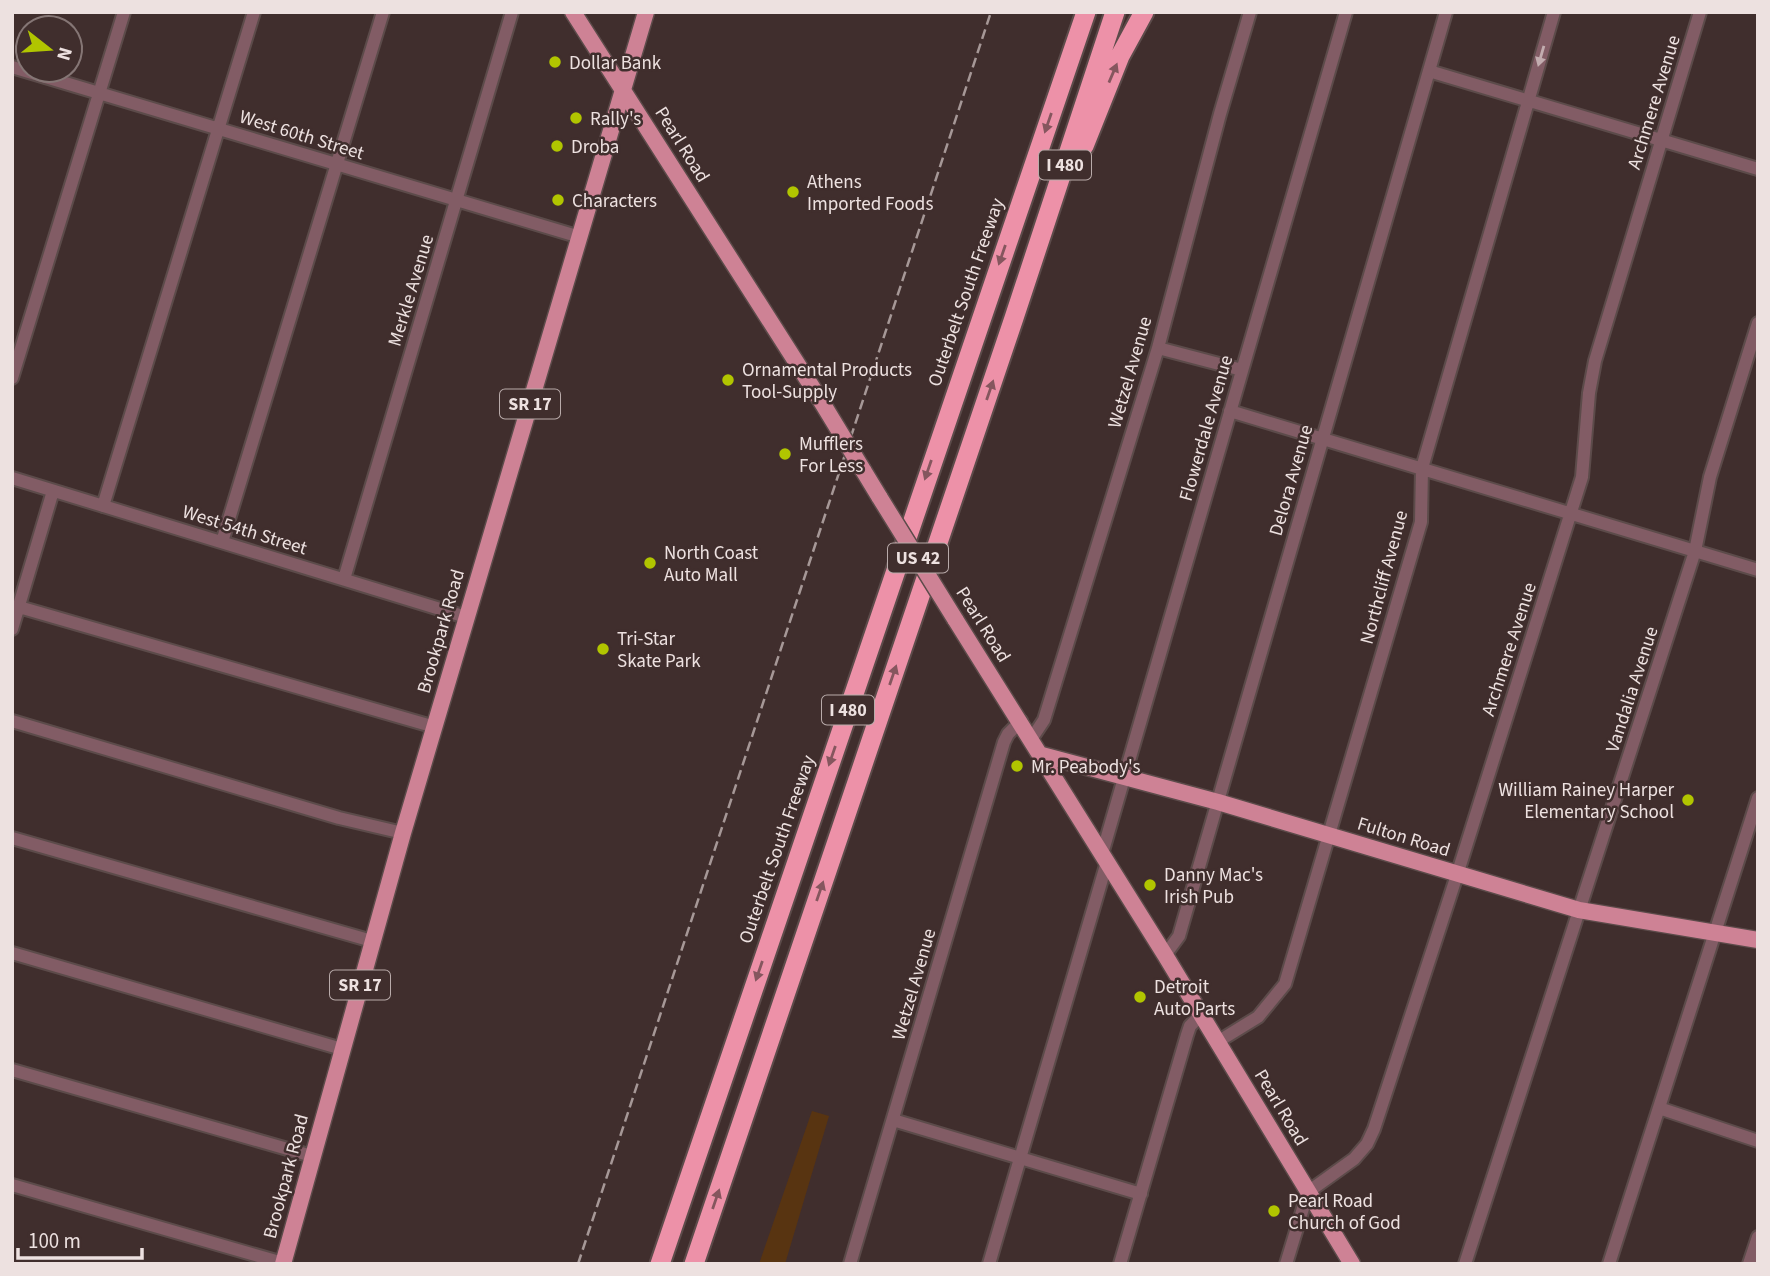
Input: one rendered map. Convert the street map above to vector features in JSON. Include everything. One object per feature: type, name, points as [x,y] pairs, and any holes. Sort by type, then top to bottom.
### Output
[{"type":"highway","name":"Outerbelt South Freeway","points":[[658,1264],[1086,12]]},
{"type":"highway","name":"I 480","points":[[694,1264],[1115,12]]},
{"type":"highway","points":[[1014,318],[1061,211],[1110,80],[1144,12]]},
{"type":"main road","name":"Pearl Road","points":[[573,12],[1032,738],[1219,1041],[1352,1264]]},
{"type":"main road","name":"Brookpark Road","points":[[283,1263],[403,833],[646,12]]},
{"type":"main road","name":"Fulton Road","points":[[1042,755],[1125,775],[1579,910],[1758,940]]},
{"type":"street","points":[[12,378],[124,12]]},
{"type":"street","points":[[103,506],[254,12]]},
{"type":"street","points":[[222,542],[383,12]]},
{"type":"street","name":"Merkle Avenue","points":[[344,579],[512,12]]},
{"type":"street","name":"Wetzel Avenue","points":[[1032,738],[1044,720],[1158,348],[1250,12]]},
{"type":"street","name":"Flowerdale Avenue","points":[[989,1264],[1125,775],[1346,12]]},
{"type":"street","name":"Delora Avenue","points":[[1165,955],[1179,936],[1446,12]]},
{"type":"street","name":"Northcliff Avenue","points":[[1219,1041],[1258,1017],[1281,991],[1421,522],[1422,468],[1554,12]]},
{"type":"street","name":"Archmere Avenue","points":[[1308,1192],[1354,1159],[1367,1144],[1457,874],[1582,477],[1589,393],[1595,361],[1700,12]]},
{"type":"street","name":"West 60th Street","points":[[12,67],[580,237]]},
{"type":"street","points":[[1429,71],[1758,169]]},
{"type":"street","name":"Vandalia Avenue","points":[[1465,1264],[1695,551],[1710,477],[1758,323]]},
{"type":"street","points":[[1158,348],[1242,370]]},
{"type":"street","points":[[1230,411],[1758,570]]},
{"type":"street","name":"West 54th Street","points":[[12,478],[466,617]]},
{"type":"street","points":[[12,629],[53,491]]},
{"type":"street","points":[[19,607],[435,727]]},
{"type":"street","name":"Wetzel Avenue","points":[[850,1264],[1004,741],[1021,721]]},
{"type":"street","points":[[12,722],[339,818],[403,833]]},
{"type":"street","points":[[1609,1264],[1758,798]]},
{"type":"street","points":[[12,838],[372,941]]},
{"type":"street","points":[[12,953],[342,1049]]},
{"type":"street","points":[[1120,1264],[1187,1035],[1202,1014]]},
{"type":"street","points":[[12,1070],[312,1156]]},
{"type":"street","points":[[1659,1108],[1758,1141]]},
{"type":"street","points":[[893,1120],[1141,1194]]},
{"type":"street","points":[[12,1185],[283,1263]]},
{"type":"street","points":[[1286,1264],[1308,1192]]},
{"type":"street","points":[[1749,1264],[1758,1237]]},
{"type":"shaded area","points":[[812,1111],[829,1116],[785,1264],[759,1264]]},
{"type":"railway","points":[[578,1264],[991,12]]},
{"type":"place","name":"Dollar Bank","points":[[555,62]]},
{"type":"place","name":"Rally's","points":[[576,118]]},
{"type":"place","name":"Droba","points":[[557,146]]},
{"type":"place","name":"Athens Imported Foods","points":[[793,192]]},
{"type":"place","name":"Characters","points":[[558,200]]},
{"type":"place","name":"Ornamental Products Tool-Supply","points":[[728,380]]},
{"type":"place","name":"Mufflers For Less","points":[[785,454]]},
{"type":"place","name":"North Coast Auto Mall","points":[[650,563]]},
{"type":"place","name":"Tri-Star Skate Park","points":[[603,649]]},
{"type":"place","name":"Mr. Peabody's","points":[[1017,766]]},
{"type":"place","name":"William Rainey Harper Elementary School","points":[[1688,800]]},
{"type":"place","name":"Danny Mac's Irish Pub","points":[[1150,885]]},
{"type":"place","name":"Detroit Auto Parts","points":[[1140,997]]},
{"type":"place","name":"Pearl Road Church of God","points":[[1274,1211]]}]
